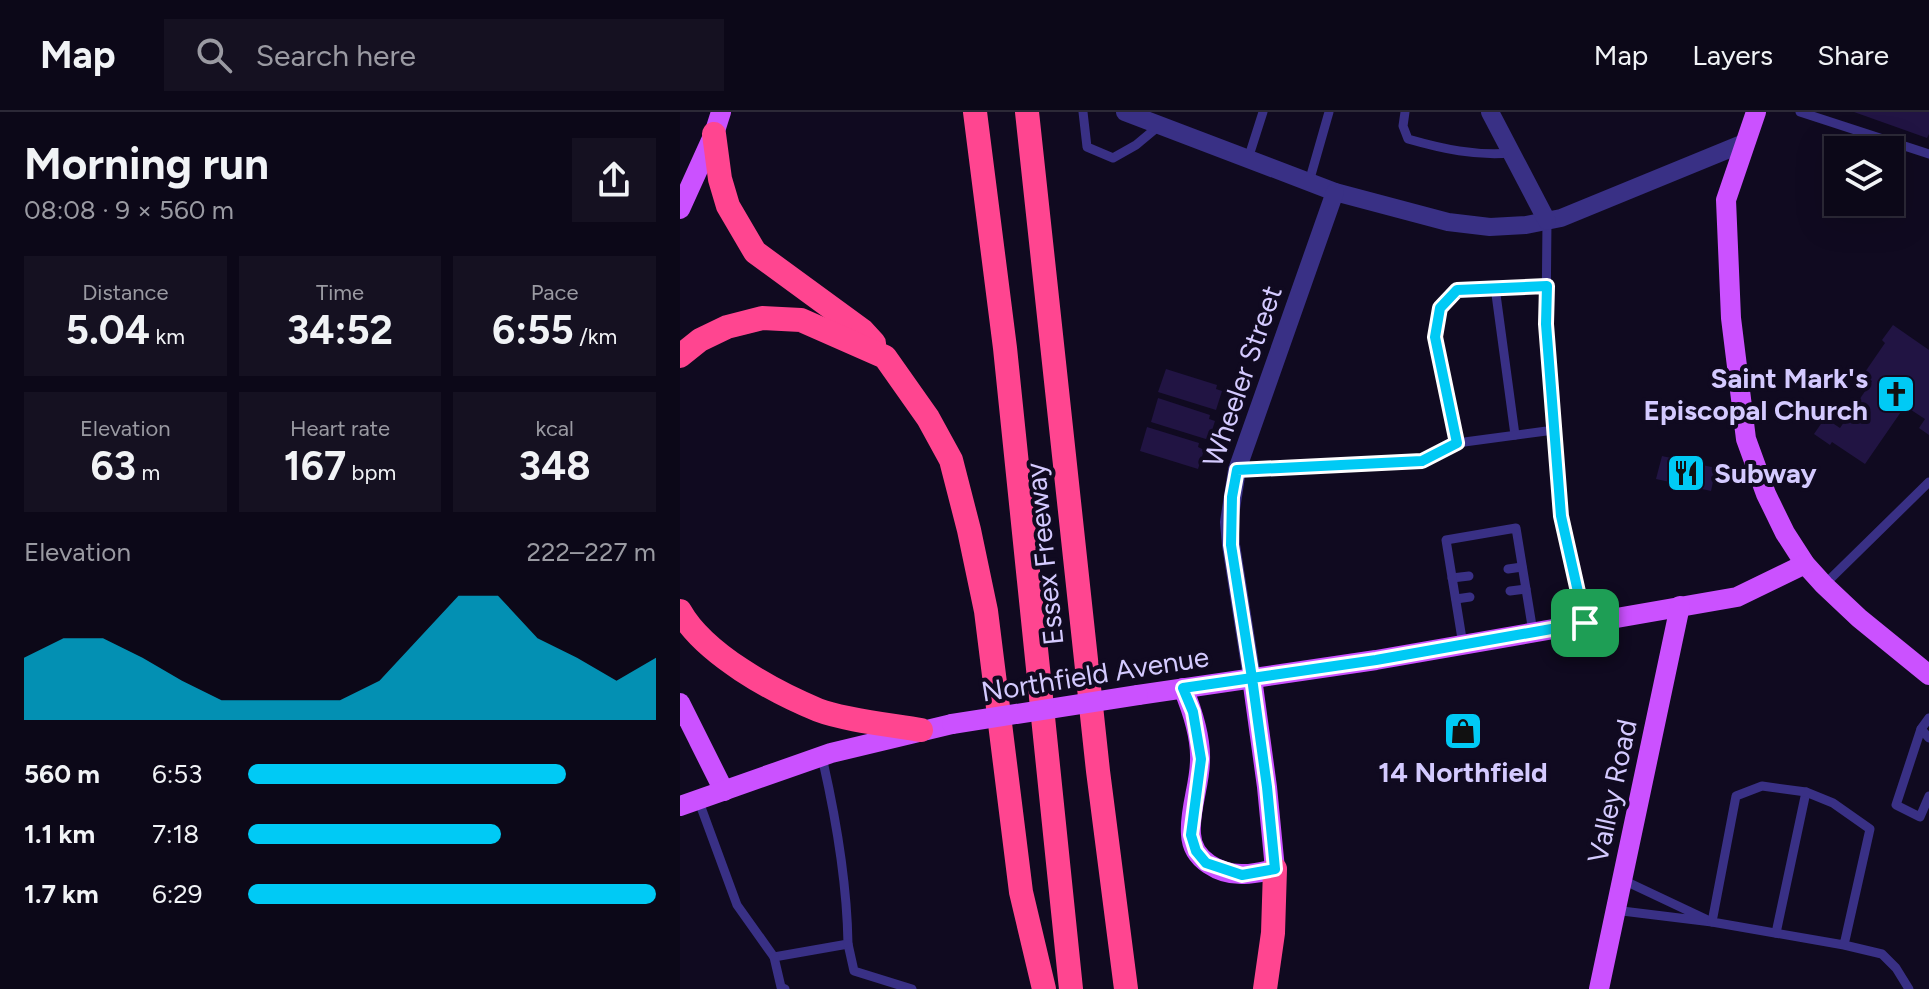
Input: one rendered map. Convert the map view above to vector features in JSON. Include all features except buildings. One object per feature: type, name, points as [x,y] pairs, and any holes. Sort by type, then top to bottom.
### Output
[{"type":"highway","name":"Essex Freeway","points":[[975,112],[1005,348],[1071,989]]},
{"type":"highway","name":"Essex Freeway","points":[[1027,112],[1098,771],[1126,989]]},
{"type":"highway","points":[[717,123],[720,179],[728,206],[755,252],[863,331],[928,418],[951,460],[986,611],[1021,892],[1044,989]]},
{"type":"highway","points":[[680,356],[700,340],[727,327],[762,318],[801,320],[885,357]]},
{"type":"highway","points":[[680,611],[709,646],[762,682],[797,700],[821,711],[921,730]]},
{"type":"highway","points":[[1265,989],[1273,933],[1275,869]]},
{"type":"main road","points":[[1756,112],[1726,200],[1731,318],[1746,439],[1766,494],[1805,564],[1885,641],[1929,675]]},
{"type":"main road","points":[[680,209],[717,123]]},
{"type":"main road","name":"Northfield Avenue","points":[[689,802],[822,757],[921,730],[1463,645],[1737,597],[1805,564]]},
{"type":"main road","name":"Valley Road","points":[[1599,989],[1680,606]]},
{"type":"main road","points":[[1183,688],[1193,712],[1201,759],[1191,835],[1196,851],[1206,863],[1242,875],[1275,869],[1252,678]]},
{"type":"main road","points":[[680,703],[724,791]]},
{"type":"street","points":[[1125,112],[1335,192],[1448,222],[1490,227],[1561,218],[1744,143]]},
{"type":"street","points":[[1490,112],[1547,221]]},
{"type":"street","name":"Wheeler Street","points":[[1252,678],[1231,545],[1232,497],[1237,470],[1335,192]]},
{"type":"lane","points":[[1083,112],[1087,147],[1113,158],[1136,145],[1160,125]]},
{"type":"lane","points":[[1248,159],[1263,112]]},
{"type":"lane","points":[[1309,182],[1329,112]]},
{"type":"lane","points":[[1405,112],[1403,126],[1408,139],[1483,155],[1511,153]]},
{"type":"lane","points":[[1800,112],[1929,154]]},
{"type":"lane","points":[[1547,221],[1546,324],[1561,516],[1585,623]]},
{"type":"lane","points":[[1457,443],[1435,337],[1440,308],[1457,290],[1547,286]]},
{"type":"lane","points":[[1495,287],[1515,435]]},
{"type":"lane","points":[[1237,470],[1422,461],[1457,443],[1554,430]]},
{"type":"lane","points":[[1824,585],[1929,482]]},
{"type":"lane","points":[[1463,645],[1446,540],[1516,528],[1533,632]]},
{"type":"lane","points":[[1508,569],[1522,567]]},
{"type":"lane","points":[[1452,578],[1469,576]]},
{"type":"lane","points":[[1510,591],[1526,589]]},
{"type":"lane","points":[[1456,599],[1470,597]]},
{"type":"lane","points":[[1929,718],[1921,729],[1896,805],[1920,817],[1929,796]]},
{"type":"lane","points":[[1921,729],[1929,738]]},
{"type":"lane","points":[[822,757],[832,802],[847,913],[848,944],[854,971],[912,989]]},
{"type":"lane","points":[[1712,922],[1736,796],[1762,786],[1806,792],[1833,803],[1870,829],[1844,945]]},
{"type":"lane","points":[[1776,933],[1806,792]]},
{"type":"lane","points":[[689,802],[737,905],[774,957],[781,987],[785,989]]},
{"type":"lane","points":[[1621,878],[1712,922]]},
{"type":"lane","points":[[1614,910],[1712,922],[1882,954],[1896,968],[1909,989]]},
{"type":"lane","points":[[774,957],[848,944]]},
{"type":"place","name":"Saint Mark's Episcopal Church","points":[[1896,394]]},
{"type":"place","name":"Subway","points":[[1686,473]]},
{"type":"place","name":"14 Northfield","points":[[1463,731]]},
{"type":"route","points":[[1585,623],[1376,660],[1252,678],[1275,869],[1242,875],[1224,871],[1206,863],[1196,851],[1191,835],[1201,759],[1193,712],[1183,688],[1252,678],[1229,522],[1237,470],[1422,461],[1457,443],[1435,337],[1440,308],[1457,290],[1547,286],[1546,324],[1561,516],[1585,623]]}]
